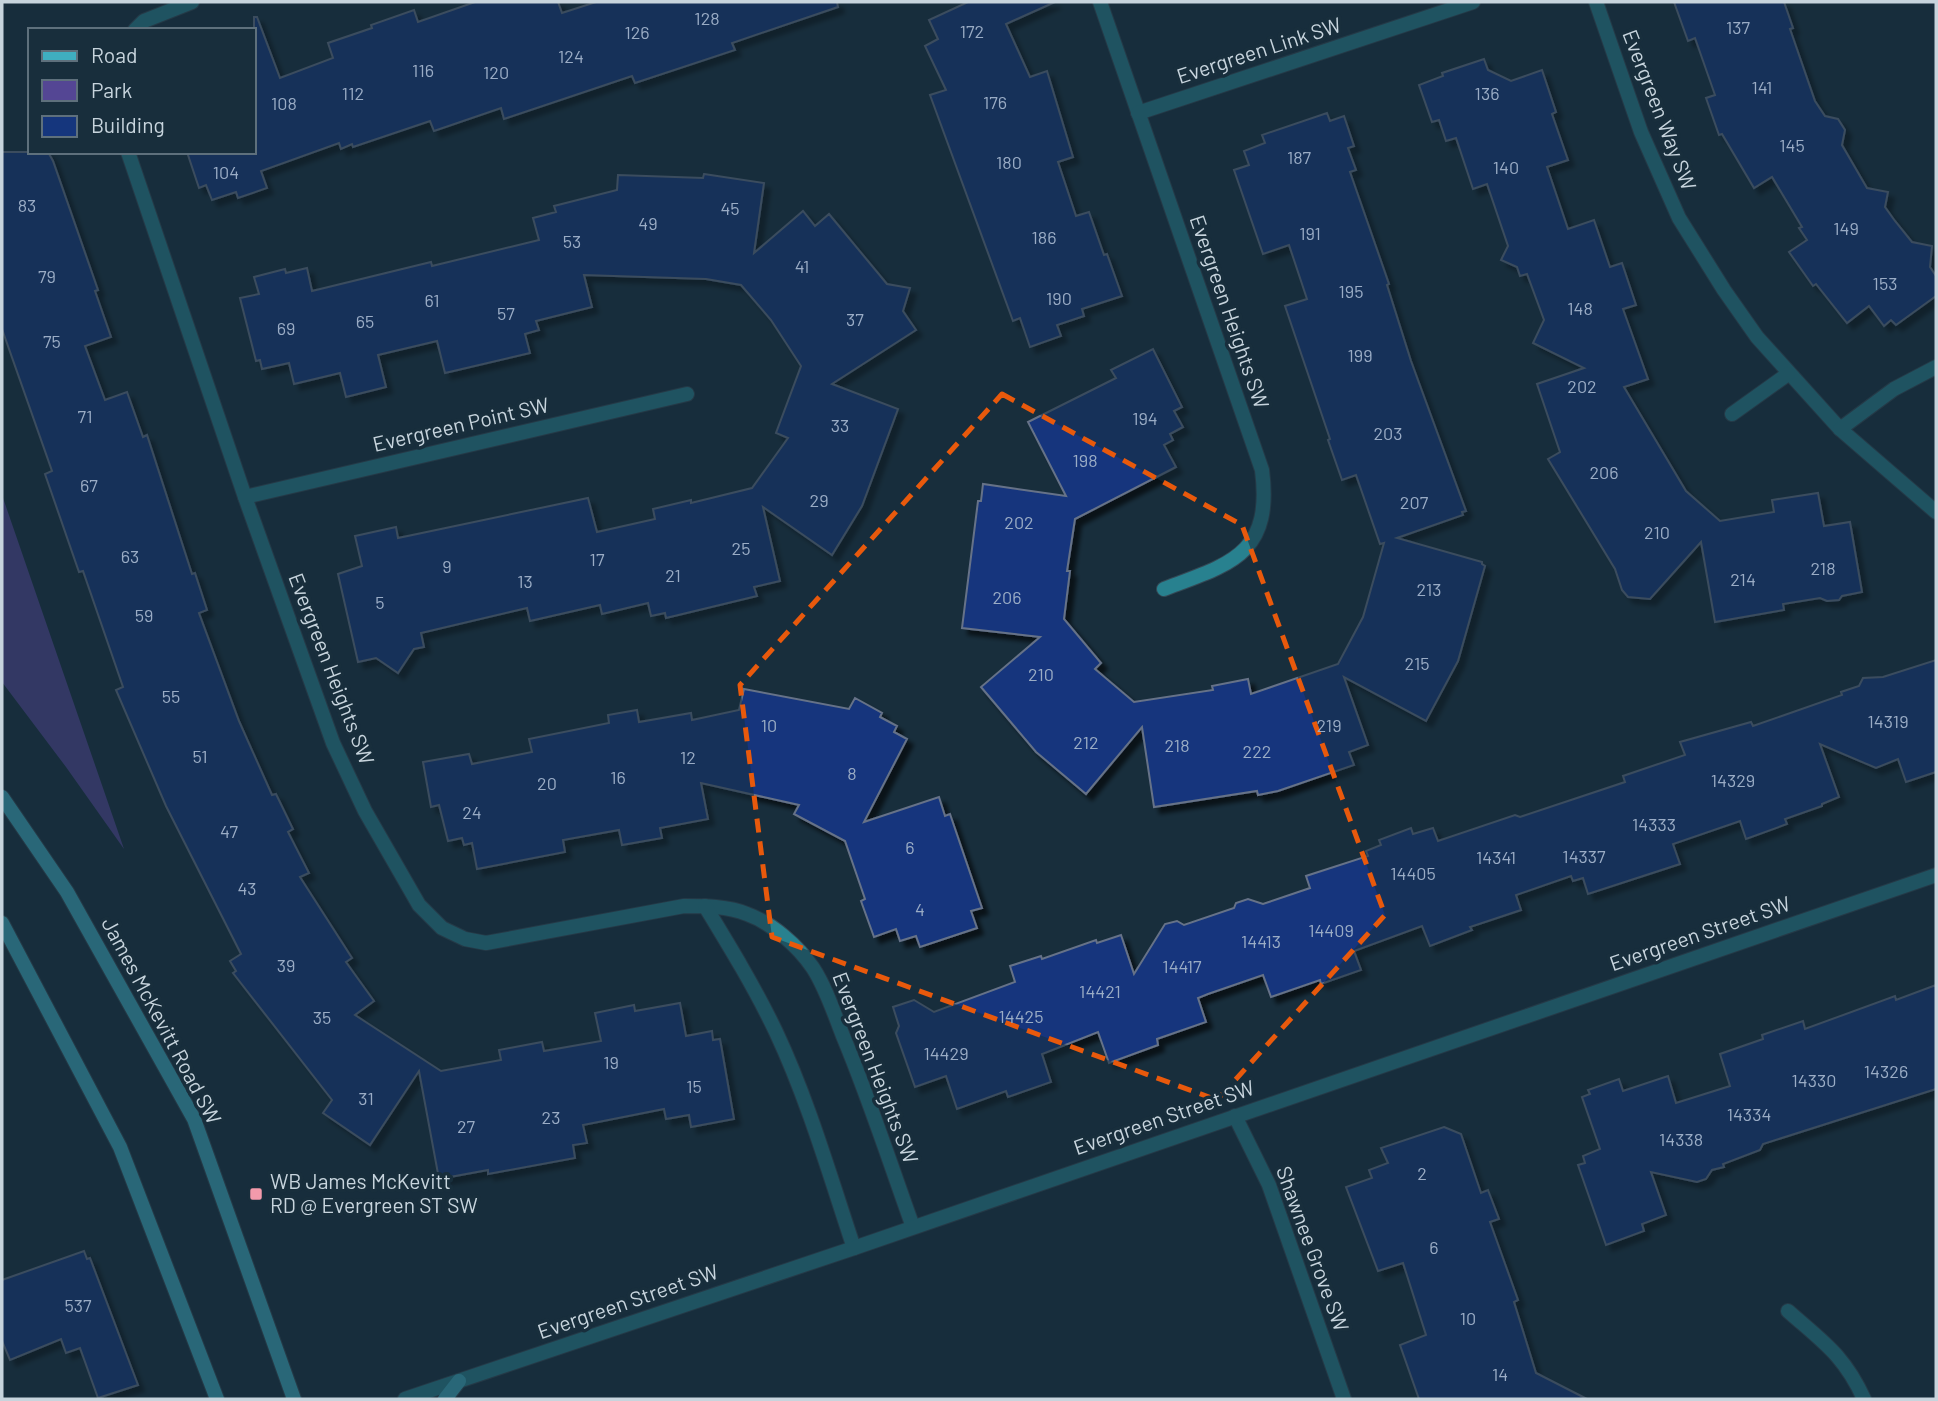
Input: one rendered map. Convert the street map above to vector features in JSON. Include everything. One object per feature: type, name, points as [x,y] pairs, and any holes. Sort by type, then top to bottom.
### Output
[{"type":"main road","name":"James McKevitt Road SW","points":[[2,797],[67,892],[194,1119],[294,1399]]},
{"type":"main road","points":[[2,923],[120,1147],[217,1399]]},
{"type":"main road","points":[[445,1399],[459,1381]]},
{"type":"street","points":[[137,28],[144,21],[192,2]]},
{"type":"street","name":"Evergreen Heights SW","points":[[1100,2],[1262,470],[1265,492],[1262,517],[1251,543],[1237,559],[1164,589]]},
{"type":"street","name":"Evergreen Link SW","points":[[1138,113],[1473,2]]},
{"type":"street","name":"Evergreen Way SW","points":[[1596,2],[1641,132],[1679,218],[1757,337],[1840,429],[1936,512]]},
{"type":"street","name":"Evergreen Heights SW","points":[[129,154],[245,496],[339,754],[365,811],[418,905],[442,928],[465,939],[486,943],[684,906],[705,906],[747,913],[767,925],[788,940],[812,967],[859,1074],[913,1227]]},
{"type":"street","points":[[1840,429],[1894,389],[1936,367]]},
{"type":"street","points":[[1732,414],[1788,374]]},
{"type":"street","name":"Evergreen Point SW","points":[[245,496],[687,394]]},
{"type":"street","name":"Evergreen Street SW","points":[[405,1399],[854,1248],[1936,875]]},
{"type":"street","points":[[705,906],[743,967],[777,1033],[810,1118],[854,1248]]},
{"type":"street","name":"Shawnee Grove SW","points":[[1235,1115],[1269,1185],[1344,1399]]},
{"type":"street","points":[[1788,1311],[1840,1357],[1853,1374],[1864,1399]]},
{"type":"highlighted area","points":[[1002,394],[1242,525],[1385,915],[1217,1100],[772,937],[740,685]]},
{"type":"green space","points":[[2,495],[124,849],[2,682]]},
{"type":"building","points":[[475,2],[558,2],[562,13],[596,2],[837,2],[838,7],[732,43],[735,50],[635,83],[632,76],[504,119],[501,108],[434,131],[430,121],[353,147],[352,144],[341,149],[339,143],[261,171],[267,188],[238,198],[236,192],[212,200],[206,185],[199,188],[188,154],[256,154],[254,17],[257,17],[280,78],[333,58],[328,43],[372,28],[371,25],[414,10],[418,22]]},
{"type":"building","points":[[968,2],[1055,2],[1006,24],[1030,77],[1047,71],[1073,157],[1058,162],[1076,216],[1089,212],[1122,296],[1082,309],[1084,316],[1057,325],[1061,336],[1030,347],[1020,318],[1013,321],[930,95],[946,90],[925,46],[938,39],[929,20]]},
{"type":"building","points":[[1674,2],[1784,2],[1793,28],[1790,29],[1815,101],[1825,116],[1838,119],[1845,130],[1842,145],[1867,188],[1888,192],[1885,207],[1912,242],[1932,246],[1930,267],[1936,276],[1936,296],[1896,325],[1891,320],[1884,326],[1869,306],[1847,323],[1816,284],[1813,286],[1789,252],[1807,240],[1772,177],[1754,188],[1722,134],[1719,135],[1706,98],[1715,95],[1695,38],[1688,41]]},
{"type":"building","points":[[1484,59],[1488,70],[1511,81],[1542,70],[1556,112],[1552,114],[1568,160],[1547,167],[1568,229],[1594,220],[1610,267],[1622,263],[1636,305],[1623,309],[1648,379],[1624,387],[1686,491],[1720,521],[1774,512],[1772,500],[1818,493],[1824,526],[1850,522],[1862,592],[1842,596],[1839,600],[1827,601],[1820,598],[1783,604],[1784,610],[1715,622],[1701,542],[1650,599],[1628,597],[1622,590],[1615,569],[1548,459],[1560,452],[1537,384],[1584,368],[1533,343],[1544,320],[1527,274],[1520,276],[1517,267],[1501,260],[1508,246],[1487,184],[1473,189],[1456,138],[1446,141],[1439,120],[1432,122],[1419,85],[1443,76],[1442,73]]},
{"type":"building","points":[[1327,113],[1330,121],[1344,116],[1354,146],[1348,148],[1356,170],[1350,172],[1389,284],[1387,285],[1411,361],[1466,511],[1462,512],[1463,515],[1397,538],[1482,562],[1485,566],[1458,661],[1426,721],[1344,677],[1368,745],[1349,752],[1354,765],[1278,791],[1258,795],[1257,791],[1154,807],[1142,727],[1086,794],[1036,752],[981,687],[1040,637],[962,628],[978,501],[981,501],[983,484],[1066,496],[1028,422],[1116,378],[1111,370],[1153,349],[1182,407],[1174,411],[1183,427],[1170,434],[1173,440],[1164,445],[1176,467],[1075,519],[1067,571],[1070,571],[1064,619],[1101,663],[1095,669],[1134,702],[1213,690],[1212,686],[1248,679],[1251,694],[1338,664],[1363,617],[1384,543],[1380,544],[1356,475],[1342,480],[1285,306],[1307,299],[1289,245],[1263,254],[1234,170],[1249,165],[1244,151],[1265,143],[1262,135]]},
{"type":"building","points":[[2,152],[49,154],[98,290],[95,291],[111,337],[85,346],[105,400],[127,392],[143,437],[147,435],[192,574],[195,573],[207,610],[199,613],[239,721],[272,795],[276,794],[293,829],[288,832],[309,873],[300,877],[352,958],[346,962],[374,1001],[355,1015],[441,1071],[501,1060],[499,1050],[542,1042],[544,1051],[601,1041],[595,1013],[634,1005],[635,1011],[680,1003],[686,1036],[712,1031],[713,1040],[720,1039],[734,1119],[691,1127],[689,1115],[666,1119],[664,1109],[583,1125],[587,1143],[573,1145],[575,1158],[488,1174],[488,1170],[439,1179],[419,1071],[370,1145],[323,1113],[332,1100],[233,973],[236,971],[230,961],[241,954],[166,806],[116,690],[123,687],[83,571],[79,572],[45,474],[52,471],[2,329]]},
{"type":"building","points":[[704,174],[764,183],[754,253],[803,211],[815,226],[829,214],[887,284],[910,288],[903,311],[916,330],[832,384],[898,409],[862,506],[832,555],[763,507],[780,581],[754,587],[757,596],[666,618],[665,613],[651,616],[648,603],[602,614],[600,605],[530,621],[527,608],[421,633],[424,647],[414,649],[398,673],[376,658],[358,662],[338,574],[362,566],[355,536],[396,527],[398,538],[588,498],[597,532],[655,519],[653,509],[752,488],[788,438],[776,433],[801,366],[771,320],[741,285],[706,279],[584,275],[592,307],[536,321],[539,330],[525,334],[530,353],[445,373],[437,341],[378,355],[386,387],[346,397],[340,373],[294,384],[289,363],[262,369],[260,360],[256,361],[240,298],[259,294],[254,277],[285,269],[286,273],[307,268],[312,291],[431,262],[432,266],[539,240],[533,218],[556,212],[554,206],[617,190],[618,175],[703,178]]},
{"type":"building","points":[[1936,660],[1936,772],[1906,782],[1898,759],[1876,768],[1820,744],[1839,797],[1785,819],[1787,824],[1746,839],[1740,821],[1673,844],[1680,864],[1588,894],[1583,878],[1573,881],[1571,876],[1516,895],[1521,910],[1470,927],[1472,930],[1430,946],[1422,926],[1354,951],[1361,970],[1321,984],[1320,980],[1271,997],[1263,975],[1208,994],[1198,998],[1206,1022],[1157,1039],[1158,1045],[1109,1063],[1098,1032],[1042,1054],[1051,1082],[1008,1097],[1006,1091],[957,1109],[946,1076],[915,1087],[896,1033],[899,1026],[893,1007],[914,1000],[934,1012],[1015,982],[1010,966],[1121,935],[1134,974],[1165,924],[1177,921],[1184,925],[1234,908],[1236,903],[1248,899],[1263,904],[1310,888],[1306,876],[1368,856],[1366,851],[1381,845],[1379,840],[1411,828],[1413,834],[1433,828],[1438,841],[1515,815],[1520,817],[1625,782],[1623,776],[1685,755],[1680,742],[1751,722],[1753,726],[1842,695],[1841,692],[1859,686],[1863,678],[1883,677]]},
{"type":"building","points":[[744,689],[849,709],[855,698],[882,713],[880,717],[897,726],[894,732],[907,739],[864,822],[939,797],[945,816],[950,814],[982,908],[971,911],[977,928],[920,947],[916,936],[900,941],[896,929],[874,937],[861,901],[865,899],[845,841],[794,814],[799,805],[701,783],[708,819],[660,828],[662,838],[622,845],[619,830],[563,840],[565,852],[477,869],[472,843],[464,845],[462,838],[448,841],[439,805],[431,807],[423,762],[469,754],[472,764],[532,752],[529,739],[609,723],[608,715],[637,710],[639,722],[691,713],[692,720],[739,710]]},
{"type":"building","points":[[1936,985],[1936,1089],[1763,1144],[1760,1150],[1723,1164],[1724,1167],[1712,1170],[1706,1179],[1697,1182],[1651,1172],[1666,1215],[1642,1224],[1644,1231],[1606,1245],[1578,1165],[1585,1163],[1583,1156],[1600,1149],[1582,1097],[1590,1094],[1588,1090],[1619,1079],[1623,1091],[1668,1076],[1676,1103],[1730,1086],[1720,1054],[1763,1039],[1762,1035],[1803,1021],[1805,1029],[1895,996],[1896,1000]]},
{"type":"building","points":[[1444,1127],[1461,1134],[1481,1193],[1488,1190],[1499,1219],[1490,1222],[1518,1300],[1514,1302],[1536,1373],[1587,1399],[1419,1399],[1400,1345],[1426,1335],[1403,1263],[1378,1271],[1346,1187],[1372,1178],[1369,1170],[1388,1163],[1381,1148]]},
{"type":"building","points":[[84,1251],[87,1259],[90,1258],[138,1385],[98,1398],[80,1348],[66,1353],[61,1339],[10,1360],[2,1341],[2,1280]]},
{"type":"place","name":"WB James McKevitt RD @ Evergreen ST SW","points":[[256,1194]]}]
